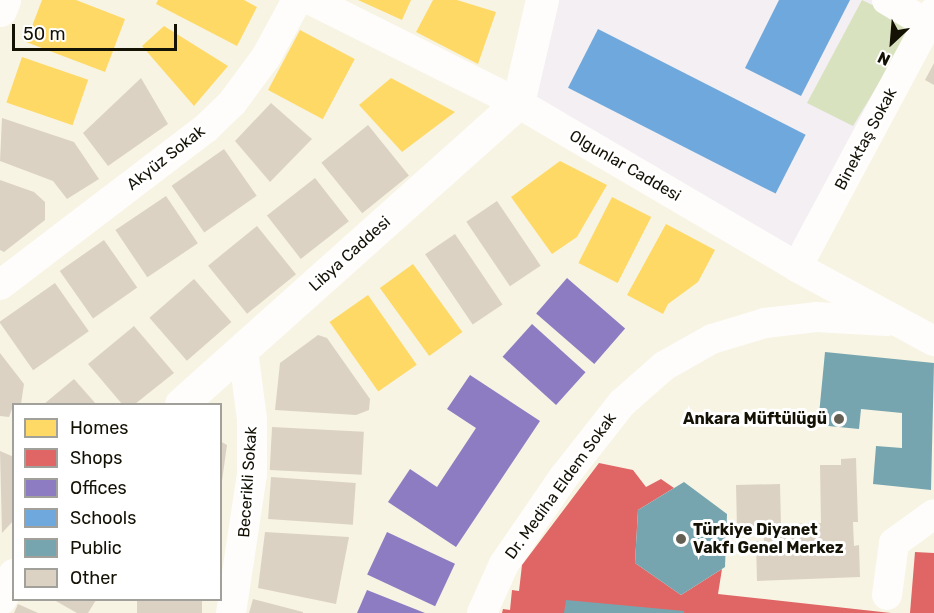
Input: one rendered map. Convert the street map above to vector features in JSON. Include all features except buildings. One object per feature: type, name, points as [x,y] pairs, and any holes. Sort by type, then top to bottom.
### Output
[{"type":"main road","points":[[0,10],[4,0]]},
{"type":"main road","points":[[519,103],[542,0]]},
{"type":"main road","name":"Libya Caddesi","points":[[183,403],[519,103]]},
{"type":"main road","points":[[0,598],[12,578]]},
{"type":"street","name":"Akyüz Sokak","points":[[0,285],[204,129],[232,103],[266,57],[297,0]]},
{"type":"street","name":"Olgunlar Caddesi","points":[[311,0],[519,103],[797,267],[934,341]]},
{"type":"street","points":[[887,0],[931,18]]},
{"type":"street","name":"Binektaş Sokak","points":[[797,267],[931,18]]},
{"type":"street","name":"Dr. Mediha Eldem Sokak","points":[[482,613],[504,564],[563,478],[622,403],[664,366],[712,339],[765,323],[816,317],[897,322]]},
{"type":"street","name":"Becerikli Sokak","points":[[231,613],[252,474],[252,419],[243,351]]},
{"type":"street","points":[[887,595],[894,543],[934,514]]},
{"type":"shaded area","points":[[542,0],[887,0],[927,24],[797,267],[518,103]]},
{"type":"green space","points":[[862,0],[914,25],[853,126],[807,103]]},
{"type":"place","name":"Ankara Müftülügü","points":[[839,419]]},
{"type":"place","name":"Türkiye Diyanet Vakfı Genel Merkez","points":[[681,539]]}]
